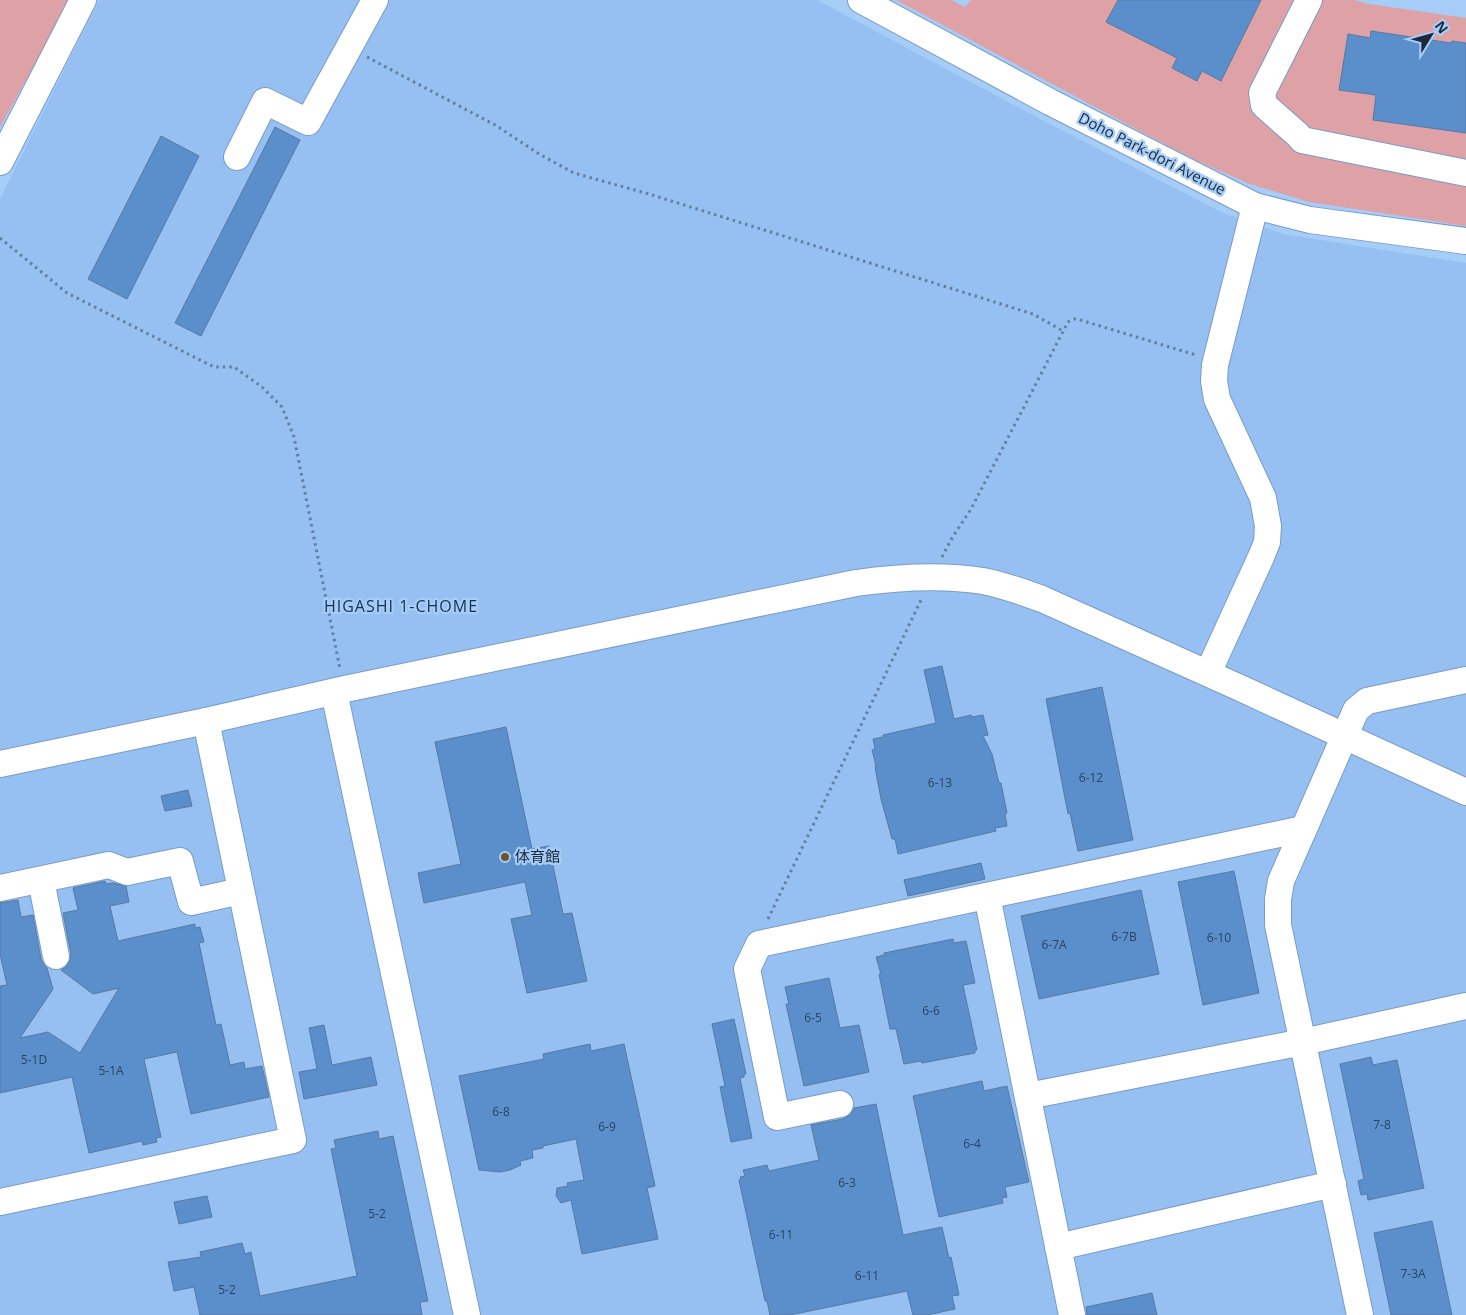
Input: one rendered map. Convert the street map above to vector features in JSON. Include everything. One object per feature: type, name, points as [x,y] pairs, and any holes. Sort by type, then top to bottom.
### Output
[{"type":"street","points":[[0,162],[83,0]]},
{"type":"street","points":[[237,157],[265,101],[308,122],[375,0]]},
{"type":"street","name":"Doho Park-dori Avenue","points":[[861,0],[1050,102],[1255,206],[1310,220],[1466,241]]},
{"type":"street","points":[[1309,0],[1262,93],[1264,105],[1302,140],[1466,173]]},
{"type":"street","points":[[1208,673],[1267,542],[1268,526],[1263,498],[1217,399],[1214,381],[1215,365],[1255,206]]},
{"type":"street","points":[[0,764],[856,583],[913,577],[955,578],[984,582],[1014,589],[1056,605],[1466,792]]},
{"type":"street","points":[[1360,1315],[1278,925],[1280,882],[1356,710],[1367,701],[1466,680]]},
{"type":"street","points":[[339,691],[467,1315]]},
{"type":"street","points":[[0,1202],[293,1140],[206,721]]},
{"type":"street","points":[[840,1104],[776,1117],[747,969],[759,944],[1303,829]]},
{"type":"street","points":[[0,888],[109,865],[127,872],[180,861],[191,902],[241,891]]},
{"type":"street","points":[[41,880],[56,956]]},
{"type":"street","points":[[986,896],[1072,1315]]},
{"type":"street","points":[[1028,1096],[1303,1042],[1466,1006]]},
{"type":"street","points":[[1058,1247],[1333,1184]]},
{"type":"path","points":[[349,47],[497,126],[539,154],[574,173],[668,200],[1033,314],[1063,331]]},
{"type":"path","points":[[0,238],[67,293],[214,366],[234,367],[262,387],[282,408],[294,437],[339,691]]},
{"type":"path","points":[[939,563],[952,538],[971,509],[1068,322],[1077,319],[1199,356]]},
{"type":"path","points":[[765,927],[924,593]]},
{"type":"shaded area","points":[[0,0],[70,0],[0,127]]},
{"type":"shaded area","points":[[99,0],[817,0],[1040,119],[1221,212],[1283,234],[1466,263],[1466,1315],[0,1315],[0,199]]},
{"type":"shaded area","points":[[896,0],[951,0],[965,7],[971,0],[1354,0],[1369,4],[1466,18],[1466,226],[1309,202],[1250,184],[1204,164],[1153,138]]},
{"type":"building","points":[[1118,0],[1261,0],[1221,81],[1202,71],[1197,81],[1172,68],[1177,58],[1106,22]]},
{"type":"building","points":[[1371,31],[1451,43],[1452,41],[1466,43],[1466,133],[1373,120],[1376,95],[1339,90],[1348,34],[1370,38]]},
{"type":"building","points":[[275,127],[300,140],[201,336],[175,323]]},
{"type":"building","points":[[161,136],[199,156],[127,299],[88,279]]},
{"type":"building","points":[[942,666],[954,719],[971,715],[972,717],[983,715],[988,735],[983,736],[992,754],[999,783],[1001,783],[1007,813],[1005,814],[1007,826],[995,828],[996,831],[898,854],[895,839],[892,839],[881,799],[872,750],[875,749],[873,739],[936,723],[924,670]]},
{"type":"building","points":[[1102,687],[1133,840],[1078,851],[1070,813],[1068,814],[1046,699]]},
{"type":"building","name":"体育館","points":[[506,727],[532,849],[549,846],[563,914],[572,913],[587,981],[527,993],[511,919],[532,915],[525,882],[424,903],[418,873],[461,864],[435,742]]},
{"type":"building","points":[[188,790],[192,806],[165,811],[161,796]]},
{"type":"building","points":[[981,863],[985,879],[908,896],[904,880]]},
{"type":"building","points":[[1234,871],[1259,993],[1203,1005],[1178,882]]},
{"type":"building","points":[[105,881],[106,884],[113,883],[126,886],[129,902],[110,906],[118,941],[195,924],[195,928],[200,927],[204,942],[199,943],[216,1025],[221,1024],[230,1065],[244,1062],[245,1069],[262,1066],[269,1097],[191,1114],[177,1052],[144,1059],[161,1137],[156,1138],[157,1142],[143,1145],[142,1141],[89,1153],[72,1077],[0,1093],[0,986],[7,985],[0,954],[0,903],[18,900],[21,917],[33,915],[41,959],[47,968],[53,989],[20,1038],[48,1032],[80,1053],[119,988],[93,994],[61,970],[70,961],[71,954],[63,913],[78,910],[73,888]]},
{"type":"building","points":[[1141,890],[1159,974],[1039,999],[1021,916]]},
{"type":"building","points":[[953,939],[954,943],[966,941],[975,983],[963,985],[977,1050],[975,1050],[975,1053],[922,1063],[921,1061],[904,1064],[896,1029],[890,1029],[879,974],[881,974],[876,957],[884,955],[884,953]]},
{"type":"building","points":[[829,978],[840,1028],[859,1025],[869,1072],[804,1086],[786,1004],[789,1004],[785,987]]},
{"type":"building","points":[[734,1019],[746,1074],[740,1078],[752,1138],[731,1142],[720,1087],[725,1086],[712,1024]]},
{"type":"building","points":[[324,1025],[332,1065],[371,1057],[377,1085],[304,1099],[299,1072],[317,1069],[309,1028]]},
{"type":"building","points":[[590,1044],[591,1051],[624,1044],[655,1186],[647,1188],[658,1239],[582,1254],[571,1200],[561,1203],[556,1196],[557,1188],[568,1186],[567,1183],[584,1180],[576,1139],[532,1150],[533,1158],[520,1161],[521,1165],[510,1170],[500,1172],[479,1170],[459,1076],[544,1059],[543,1054]]},
{"type":"building","points":[[1371,1057],[1373,1065],[1397,1060],[1424,1188],[1368,1200],[1367,1194],[1361,1195],[1358,1181],[1364,1179],[1340,1064]]},
{"type":"building","points":[[982,1081],[984,1091],[1007,1086],[1029,1182],[1005,1187],[1007,1197],[1002,1198],[1003,1203],[939,1217],[913,1096]]},
{"type":"building","points":[[876,1104],[903,1235],[942,1227],[959,1295],[952,1296],[955,1309],[927,1315],[913,1315],[907,1291],[790,1315],[770,1315],[767,1301],[765,1301],[739,1180],[741,1179],[740,1177],[745,1176],[743,1170],[767,1165],[769,1171],[819,1160],[811,1125],[843,1119],[850,1115],[854,1108]]},
{"type":"building","points":[[378,1131],[379,1139],[393,1136],[428,1301],[420,1302],[422,1315],[200,1315],[194,1287],[174,1291],[168,1262],[201,1257],[200,1252],[242,1243],[245,1254],[251,1252],[260,1296],[357,1276],[331,1149],[336,1148],[334,1140]]},
{"type":"building","points":[[207,1196],[212,1217],[179,1224],[174,1202]]},
{"type":"building","points":[[1432,1221],[1452,1315],[1391,1315],[1374,1233]]},
{"type":"building","points":[[1152,1293],[1157,1315],[1087,1315],[1086,1307]]},
{"type":"place","name":"体育館","points":[[505,857]]},
{"type":"district","name":"HIGASHI 1-CHOME","points":[[401,606]]}]
